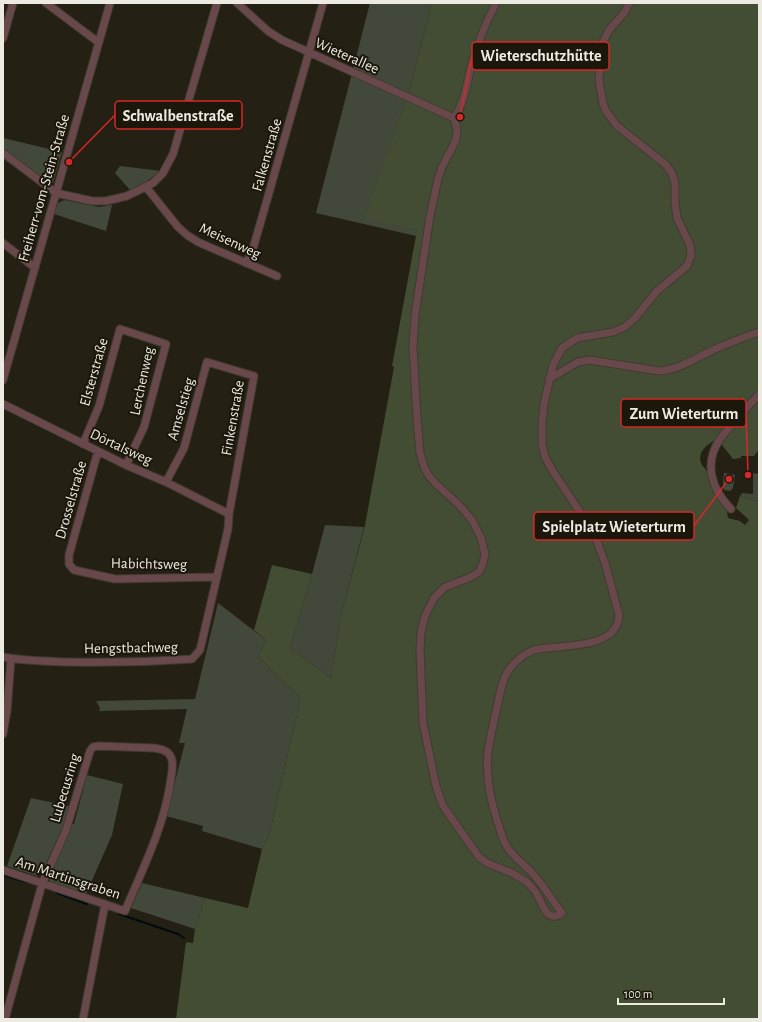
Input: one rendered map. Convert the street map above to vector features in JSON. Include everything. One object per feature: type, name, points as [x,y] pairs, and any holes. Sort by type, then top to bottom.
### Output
[{"type":"street","points":[[3,38],[13,3]]},
{"type":"street","points":[[46,3],[98,42]]},
{"type":"street","name":"Freiherr-vom-Stein-Straße","points":[[3,380],[110,3]]},
{"type":"street","points":[[3,153],[56,192],[92,201],[106,201],[128,196],[153,183],[163,173],[173,154],[217,3]]},
{"type":"street","name":"Wieterallee","points":[[237,3],[273,35],[282,40],[454,118]]},
{"type":"street","name":"Falkenstraße","points":[[246,263],[252,252],[323,3]]},
{"type":"street","points":[[496,3],[478,44],[462,105],[454,118],[457,129],[456,140],[442,167],[438,179],[430,216],[414,315],[413,346],[417,418],[419,447],[424,466],[429,476],[436,484],[459,505],[472,520],[482,538],[485,554],[484,563],[479,572],[471,577],[445,586],[434,598],[425,616],[421,632],[420,649],[423,723],[436,786],[446,810],[479,857],[487,863],[512,873],[527,882],[535,891],[546,912],[550,916],[554,917],[562,913],[540,882],[506,847],[493,805],[488,752],[500,690],[506,673],[514,662],[523,656],[538,650],[580,645],[603,638],[616,628],[619,622],[619,615],[605,563],[595,536],[550,466],[544,453],[542,439],[542,415],[544,404],[556,359],[566,344],[581,337],[606,334],[625,327],[635,318],[653,295],[687,266],[691,252],[690,246],[677,218],[675,184],[672,173],[665,164],[616,125],[606,111],[601,98],[599,67],[602,42],[611,27],[625,12],[629,3]]},
{"type":"street","name":"Meisenweg","points":[[146,187],[178,227],[187,235],[198,242],[276,276]]},
{"type":"street","points":[[3,243],[35,268]]},
{"type":"street","name":"Elsterstraße","points":[[83,444],[99,406],[120,329]]},
{"type":"street","name":"Lerchenweg","points":[[120,329],[166,344],[144,428],[126,465]]},
{"type":"street","points":[[550,379],[578,362],[590,360],[659,371],[668,370],[678,367],[728,343],[759,332]]},
{"type":"street","name":"Amselstieg","points":[[166,482],[184,448],[207,362]]},
{"type":"street","name":"Finkenstraße","points":[[207,362],[254,376],[229,514]]},
{"type":"street","points":[[731,509],[721,498],[716,489],[710,472],[712,460],[718,441],[759,395]]},
{"type":"street","name":"Dörtalsweg","points":[[3,404],[126,465],[166,482],[229,514]]},
{"type":"street","name":"Drosselstraße","points":[[69,555],[98,451]]},
{"type":"street","points":[[216,577],[228,529],[229,514]]},
{"type":"street","name":"Habichtsweg","points":[[69,555],[69,564],[74,570],[115,579],[216,577]]},
{"type":"street","name":"Hengstbachweg","points":[[3,657],[30,661],[97,663],[192,659],[200,650],[216,577]]},
{"type":"street","points":[[3,734],[7,711],[11,659]]},
{"type":"street","name":"Lubecusring","points":[[42,884],[66,830],[87,757],[92,749],[102,746],[153,748],[162,750],[170,754],[172,760],[169,792],[156,836],[125,911]]},
{"type":"street","name":"Am Martinsgraben","points":[[3,870],[125,911]]},
{"type":"street","points":[[5,1019],[42,884]]},
{"type":"street","points":[[83,1019],[105,904]]},
{"type":"green space","points":[[370,3],[432,3],[408,95],[365,217],[418,230],[416,236],[316,213]]},
{"type":"green space","points":[[432,3],[759,3],[759,449],[754,456],[741,456],[741,458],[733,459],[717,439],[704,448],[700,459],[725,507],[728,518],[740,521],[745,525],[749,520],[736,508],[740,496],[759,502],[759,1019],[176,1019],[186,942],[193,943],[195,929],[205,898],[248,908],[262,849],[269,836],[300,701],[297,694],[258,657],[266,640],[254,630],[272,565],[312,574],[290,648],[331,678],[341,616],[365,525],[417,230],[364,218],[408,95]]},
{"type":"green space","points":[[3,138],[62,152],[53,183],[50,184],[3,148]]},
{"type":"green space","points":[[120,166],[161,171],[147,181],[130,190],[115,173]]},
{"type":"green space","points":[[64,200],[99,207],[112,205],[106,231],[54,214],[58,203]]},
{"type":"green space","points":[[724,473],[735,475],[733,488],[730,491],[724,490]]},
{"type":"green space","points":[[753,473],[759,474],[759,502],[740,496],[742,493],[753,494]]},
{"type":"green space","points":[[325,525],[364,527],[341,616],[331,678],[290,648]]},
{"type":"green space","points":[[218,603],[266,640],[258,657],[297,694],[300,701],[269,836],[262,849],[202,831],[203,826],[166,816],[185,743],[179,743],[187,709],[99,711],[100,708],[96,701],[195,699]]},
{"type":"green space","points":[[87,775],[123,784],[112,835],[86,894],[53,883],[48,878],[71,824],[74,824]]},
{"type":"green space","points":[[31,798],[69,806],[65,822],[43,870],[40,871],[37,876],[7,866]]},
{"type":"green space","points":[[142,883],[205,898],[195,929],[131,908]]},
{"type":"waterway","points":[[3,875],[26,882]]},
{"type":"waterway","points":[[57,893],[87,904]]},
{"type":"waterway","points":[[119,914],[178,934],[184,938]]},
{"type":"place","name":"Wieterschutzhütte","points":[[460,117]]},
{"type":"place","name":"Schwalbenstraße","points":[[69,162]]},
{"type":"place","name":"Zum Wieterturm","points":[[748,475]]},
{"type":"place","name":"Spielplatz Wieterturm","points":[[729,479]]}]
